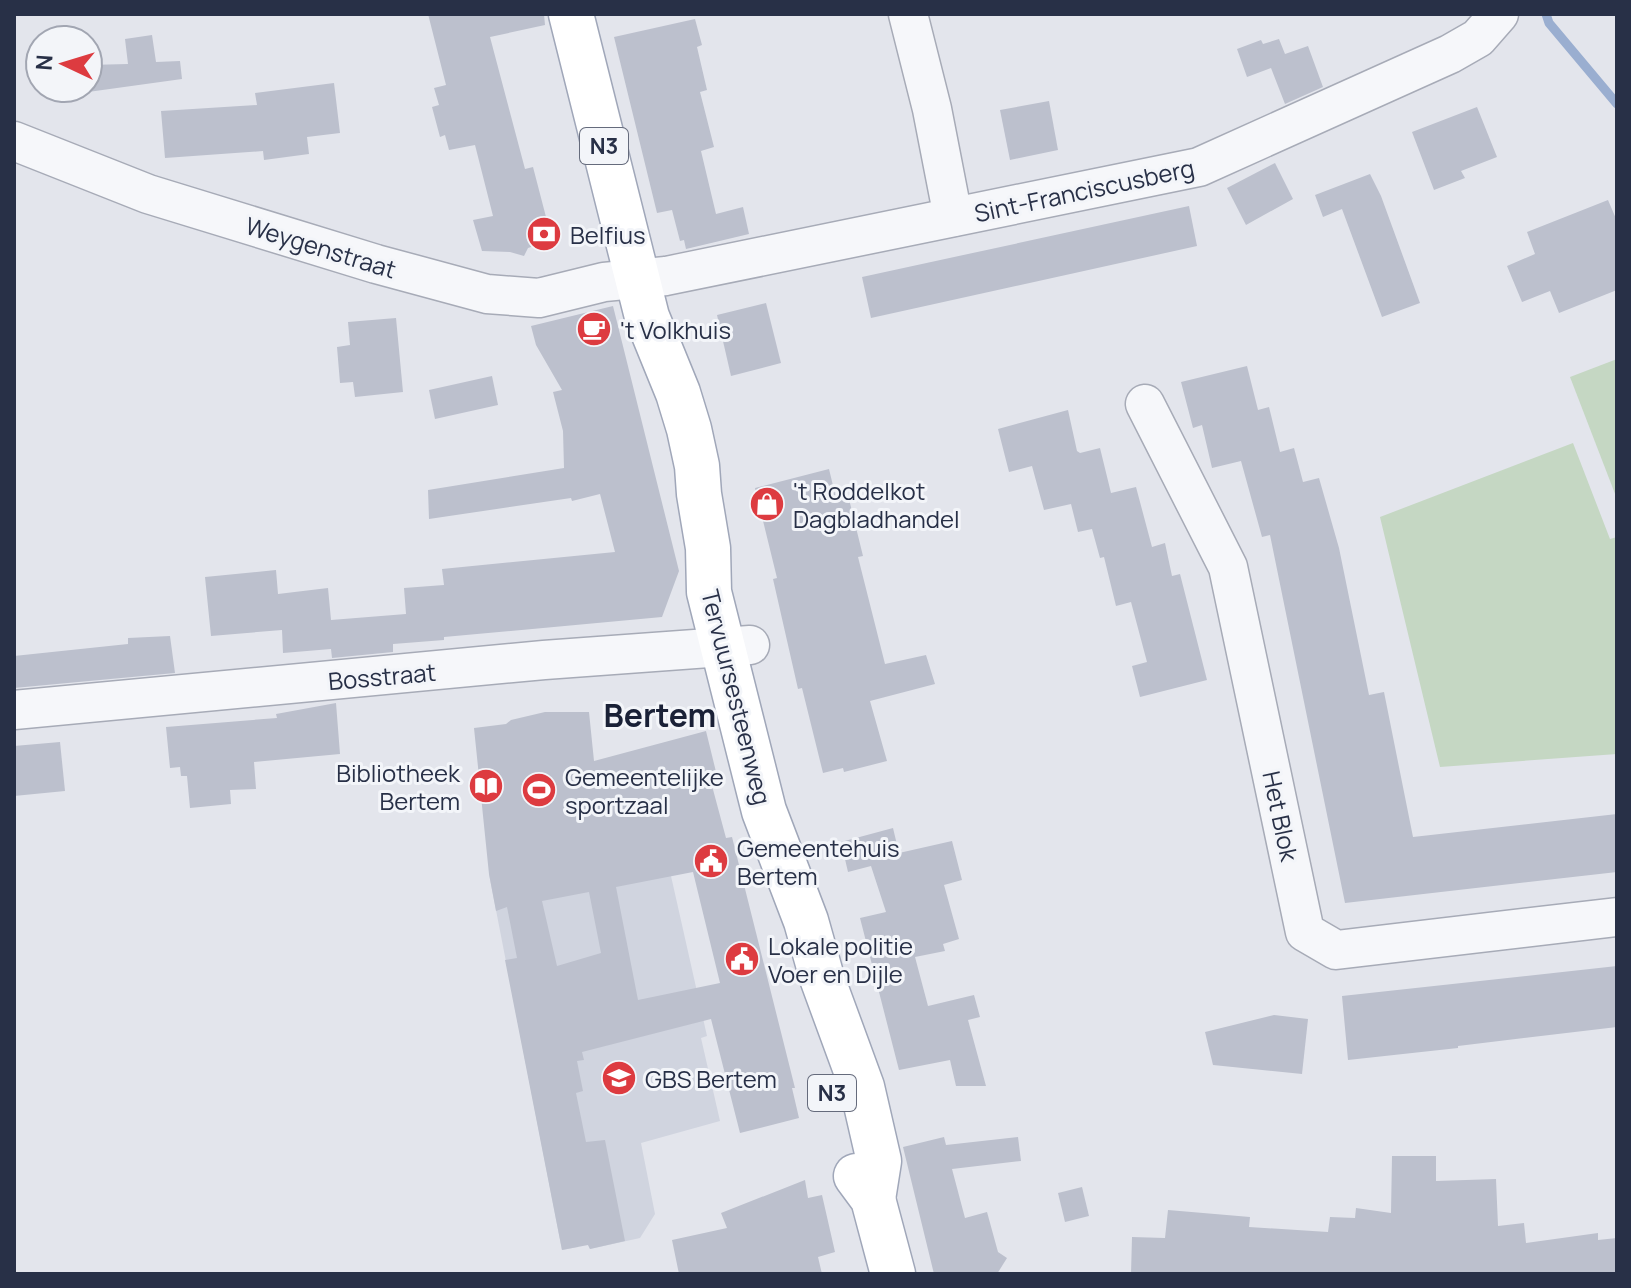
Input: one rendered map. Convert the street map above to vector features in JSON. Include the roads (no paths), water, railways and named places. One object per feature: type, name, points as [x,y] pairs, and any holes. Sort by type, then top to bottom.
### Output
[{"type":"main road","name":"Tervuursesteenweg","points":[[571,14],[651,328],[678,393],[697,466],[711,490],[736,646],[794,813],[806,921],[822,978],[862,1087],[879,1161],[873,1199],[893,1274]]},
{"type":"street","points":[[908,14],[932,109],[953,217]]},
{"type":"street","name":"Sint-Franciscusberg","points":[[637,279],[666,276],[1199,167],[1450,54],[1478,38],[1499,14]]},
{"type":"street","name":"Weygenstraat","points":[[14,141],[148,194],[390,268],[487,294],[539,298],[594,284],[637,279]]},
{"type":"street","name":"Het Blok","points":[[1145,404],[1228,567],[1305,932],[1336,950],[1617,917]]},
{"type":"street","name":"Bosstraat","points":[[14,710],[544,660],[736,646]]},
{"type":"waterway","points":[[1546,14],[1549,23],[1617,104]]},
{"type":"place","name":"Belfius","points":[[544,234]]},
{"type":"place","name":"'t Volkhuis","points":[[594,329]]},
{"type":"place","name":"'t Roddelkot Dagbladhandel","points":[[767,504]]},
{"type":"place","name":"Bibliotheek Bertem","points":[[486,786]]},
{"type":"place","name":"Gemeentelijke sportzaal","points":[[539,790]]},
{"type":"place","name":"Gemeentehuis Bertem","points":[[711,861]]},
{"type":"place","name":"Lokale politie Voer en Dijle","points":[[742,959]]},
{"type":"place","name":"GBS Bertem","points":[[619,1078]]},
{"type":"district","name":"Bertem","points":[[660,715]]}]
